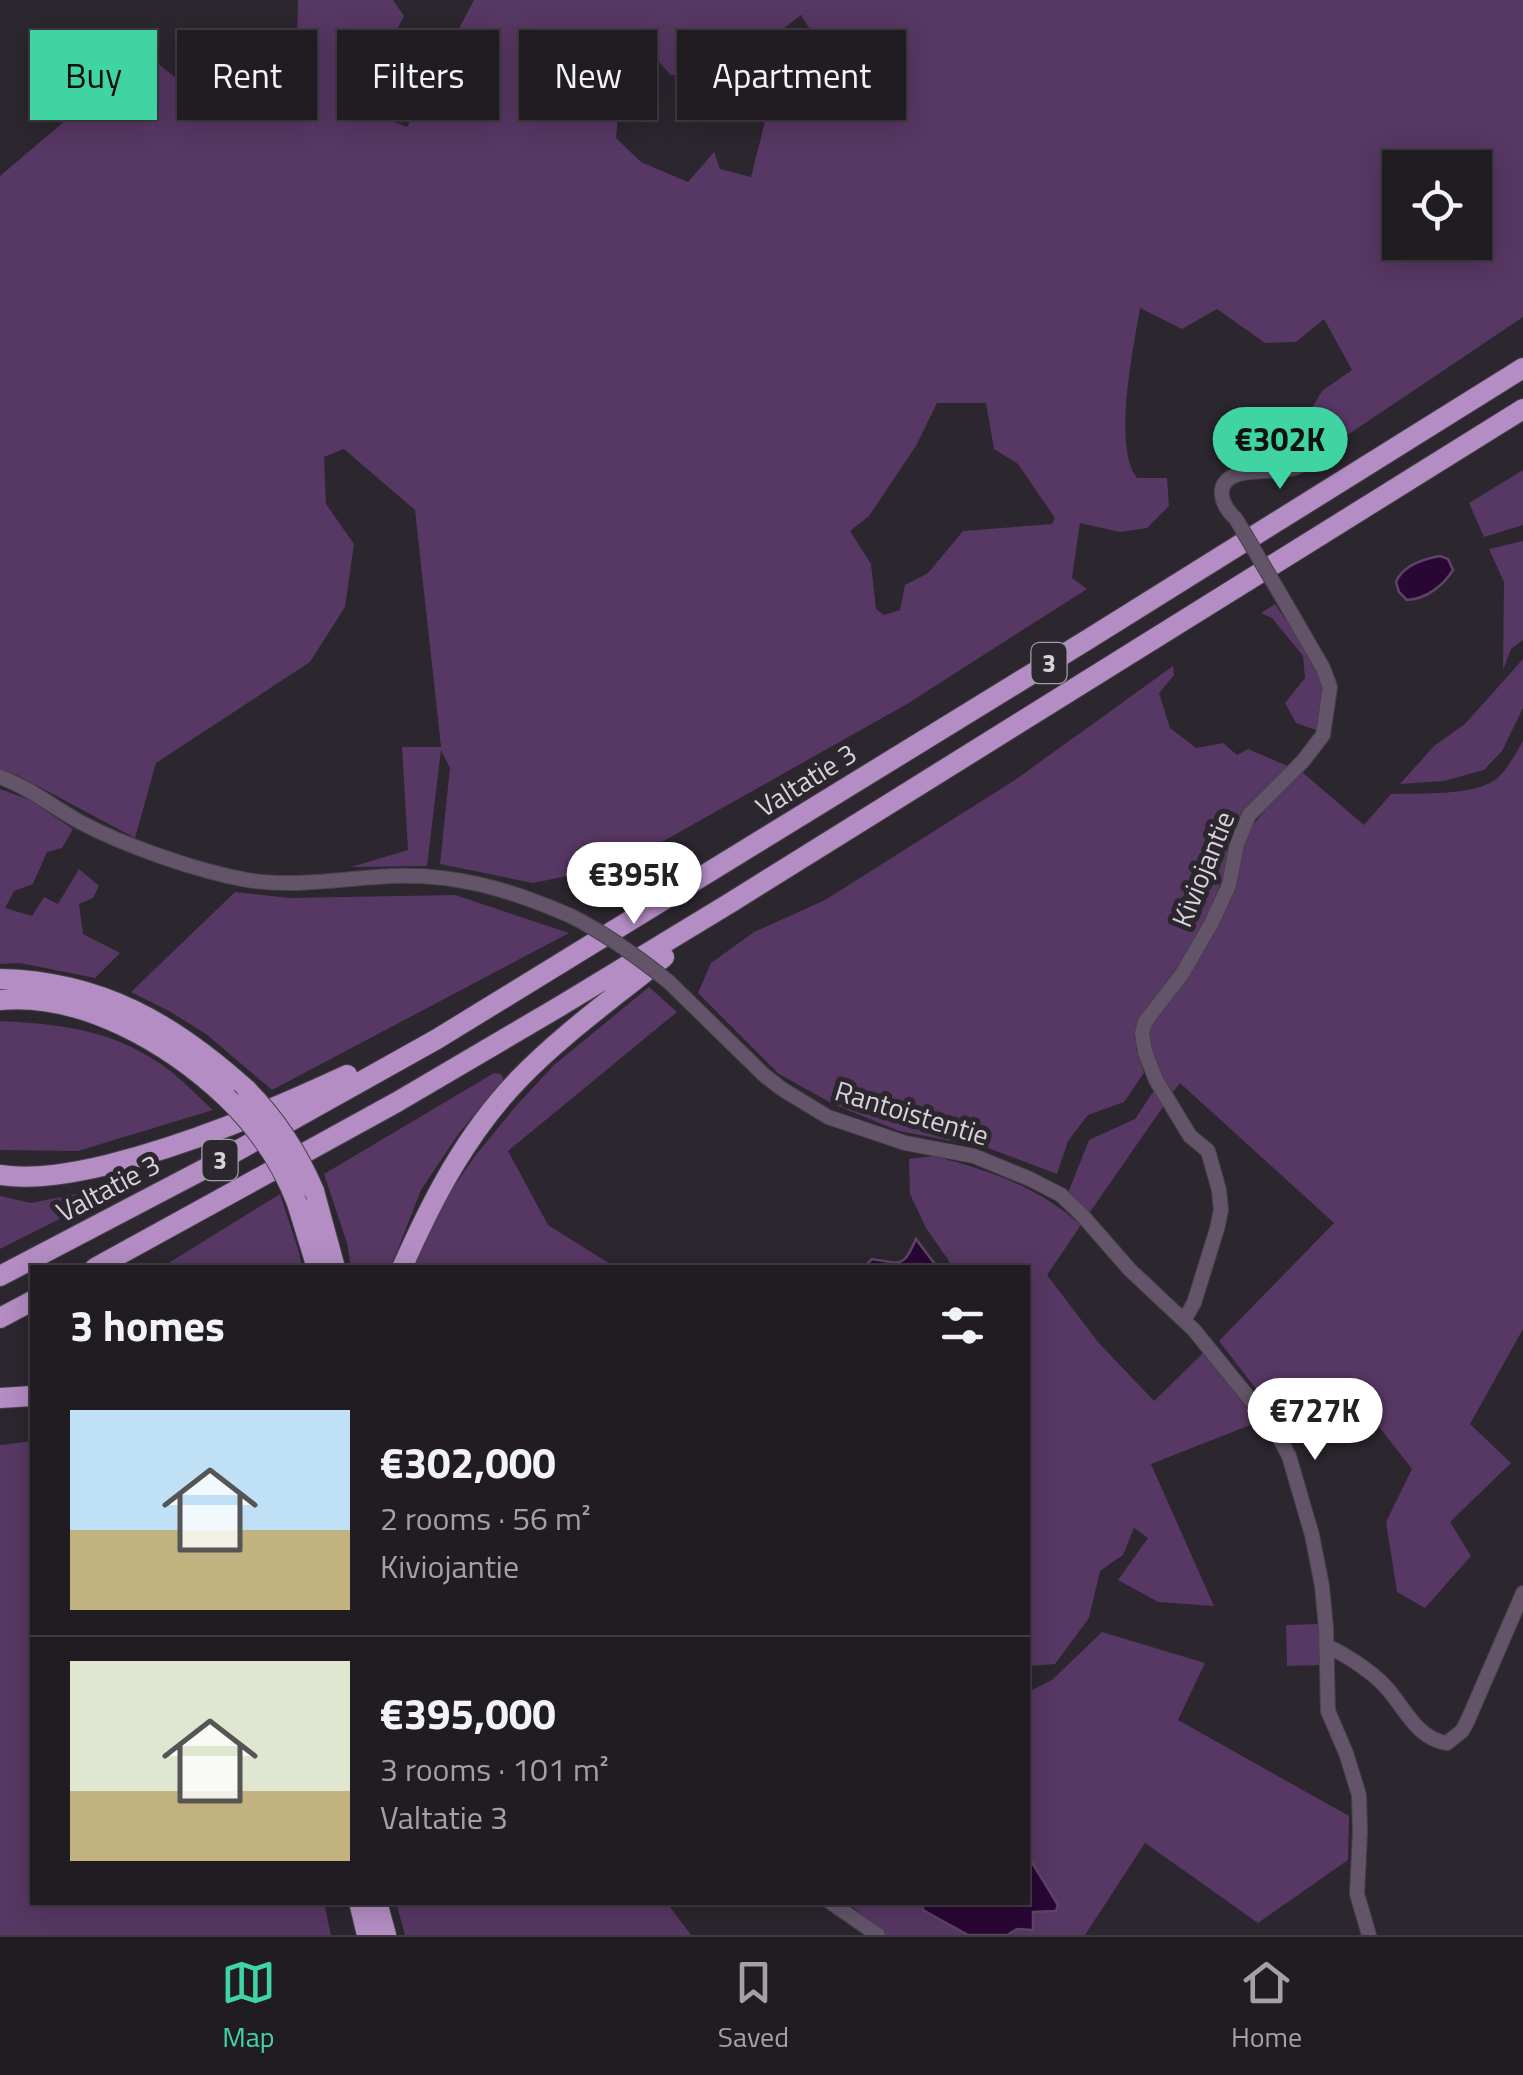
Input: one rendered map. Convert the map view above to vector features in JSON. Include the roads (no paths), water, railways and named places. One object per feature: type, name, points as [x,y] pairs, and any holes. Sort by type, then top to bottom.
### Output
[{"type":"highway","name":"Valtatie 3","points":[[0,1276],[210,1166],[436,1038],[1523,368]]},
{"type":"highway","name":"3","points":[[100,1265],[397,1102],[730,903],[1523,410]]},
{"type":"highway","points":[[403,1265],[457,1160],[484,1119],[518,1080],[558,1042],[730,903]]},
{"type":"highway","points":[[0,979],[27,980],[87,992],[134,1009],[187,1040],[247,1090],[274,1120],[300,1160],[316,1265]]},
{"type":"highway","points":[[0,1000],[42,1001],[119,1025],[156,1042],[206,1078],[257,1131],[305,1197],[335,1265]]},
{"type":"highway","points":[[0,1176],[68,1173],[184,1144],[436,1038]]},
{"type":"highway","points":[[0,1318],[30,1301]]},
{"type":"highway","points":[[0,1398],[30,1396]]},
{"type":"highway","points":[[359,1905],[366,1935]]},
{"type":"highway","points":[[378,1905],[386,1935]]},
{"type":"street","name":"Kiviojantie","points":[[1184,1320],[1194,1304],[1218,1229],[1219,1190],[1208,1151],[1190,1136],[1156,1080],[1144,1052],[1142,1034],[1145,1022],[1182,974],[1211,924],[1229,885],[1237,844],[1249,815],[1323,735],[1330,687],[1286,604],[1225,508],[1223,488],[1237,475],[1295,469],[1312,459]]},
{"type":"street","name":"Rantoistentie","points":[[0,777],[22,785],[80,822],[126,844],[246,880],[319,882],[393,876],[471,882],[509,890],[571,916],[614,940],[669,982],[782,1089],[828,1117],[905,1143],[974,1156],[1061,1196],[1130,1270],[1184,1320],[1257,1406],[1289,1456],[1300,1486],[1322,1586],[1328,1710],[1359,1795],[1357,1894],[1369,1935]]},
{"type":"street","points":[[1326,1646],[1340,1651],[1384,1685],[1423,1734],[1447,1743],[1467,1722],[1523,1593]]},
{"type":"street","points":[[834,1905],[878,1935]]}]
